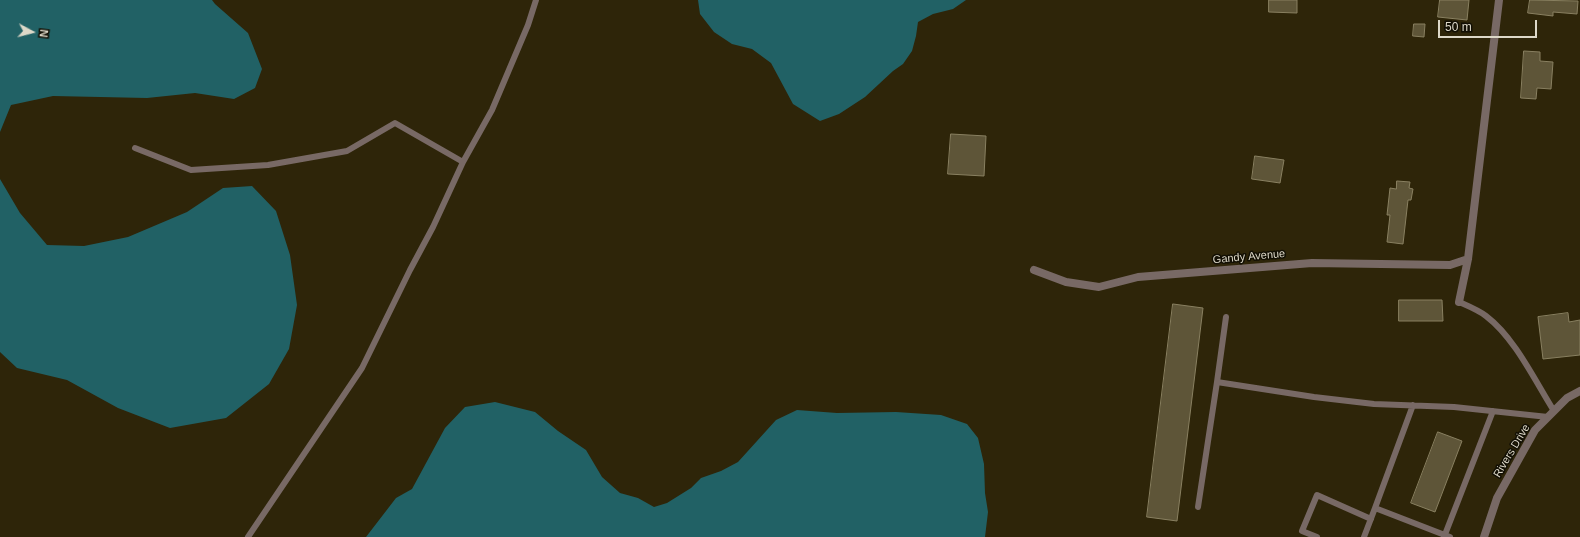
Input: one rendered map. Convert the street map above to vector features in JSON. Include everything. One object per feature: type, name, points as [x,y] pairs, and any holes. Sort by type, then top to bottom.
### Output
[{"type":"street","points":[[1459,302],[1468,259],[1499,0]]},
{"type":"street","name":"Gandy Avenue","points":[[1034,270],[1066,282],[1099,287],[1138,277],[1312,263],[1450,265],[1468,259]]},
{"type":"street","name":"Rivers Drive","points":[[1484,537],[1497,498],[1535,430],[1567,398],[1580,391]]},
{"type":"lane","points":[[248,537],[362,368],[410,270],[433,227],[463,162],[492,110],[528,25],[536,0]]},
{"type":"lane","points":[[135,148],[191,170],[268,165],[346,151],[395,123],[463,162]]},
{"type":"lane","points":[[1459,302],[1485,315],[1497,325],[1514,346],[1551,414]]},
{"type":"lane","points":[[1198,507],[1226,317]]},
{"type":"lane","points":[[1217,382],[1322,398],[1374,404],[1454,407],[1551,414]]},
{"type":"lane","points":[[1364,537],[1413,405]]},
{"type":"lane","points":[[1375,508],[1446,536],[1493,411]]},
{"type":"lane","points":[[1316,537],[1302,531],[1317,495],[1371,519]]},
{"type":"water","points":[[0,0],[212,0],[248,33],[262,69],[255,88],[234,99],[195,93],[147,98],[53,96],[11,105],[0,132]]},
{"type":"water","points":[[698,0],[966,0],[953,9],[933,14],[918,22],[912,51],[903,64],[893,71],[865,97],[839,114],[820,121],[793,104],[771,63],[752,49],[732,44],[714,32],[700,14]]},
{"type":"water","points":[[0,179],[20,213],[47,245],[84,246],[128,237],[187,212],[223,188],[252,186],[276,211],[290,255],[297,305],[289,349],[269,384],[226,418],[170,428],[118,408],[67,380],[17,368],[0,352]]},
{"type":"water","points":[[495,402],[535,412],[558,431],[586,450],[602,477],[620,493],[638,498],[654,507],[667,503],[691,488],[701,478],[721,471],[738,462],[776,420],[797,410],[837,413],[896,412],[941,415],[967,424],[978,438],[984,464],[985,493],[988,512],[985,537],[366,537],[396,498],[412,489],[445,428],[465,407]]},
{"type":"building","points":[[1269,0],[1297,0],[1297,13],[1269,12]]},
{"type":"building","points":[[1440,0],[1469,0],[1467,20],[1438,17]]},
{"type":"building","points":[[1530,0],[1578,1],[1577,14],[1553,12],[1553,16],[1528,13]]},
{"type":"building","points":[[1414,24],[1425,24],[1424,37],[1413,36]]},
{"type":"building","points":[[1524,51],[1540,52],[1540,61],[1553,62],[1551,89],[1537,88],[1536,99],[1521,98]]},
{"type":"building","points":[[951,134],[986,136],[984,176],[948,174]]},
{"type":"building","points":[[1255,156],[1284,160],[1280,183],[1252,179]]},
{"type":"building","points":[[1397,181],[1410,182],[1409,188],[1413,189],[1411,200],[1408,200],[1403,244],[1387,242],[1390,215],[1387,215],[1390,188],[1396,189]]},
{"type":"building","points":[[1399,300],[1442,300],[1443,321],[1399,321]]},
{"type":"building","points":[[1173,304],[1203,308],[1177,521],[1147,517]]},
{"type":"building","points":[[1568,313],[1569,322],[1580,320],[1580,355],[1543,359],[1538,317]]},
{"type":"building","points":[[1438,432],[1462,441],[1435,512],[1411,503]]}]
